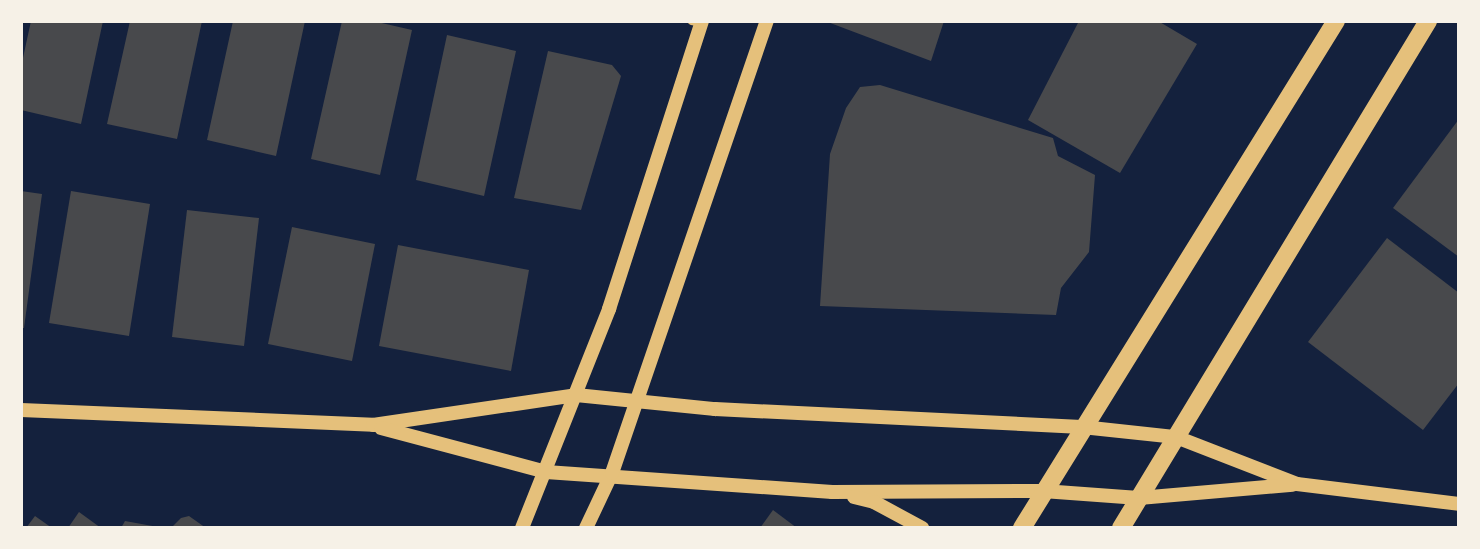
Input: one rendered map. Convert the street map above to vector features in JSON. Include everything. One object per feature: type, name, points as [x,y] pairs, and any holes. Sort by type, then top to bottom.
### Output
[{"type":"main road","points":[[586,528],[612,473],[767,21]]},
{"type":"main road","points":[[1022,528],[1082,427],[1336,21]]},
{"type":"main road","points":[[1121,528],[1428,21]]},
{"type":"main road","points":[[522,528],[609,309],[698,22]]},
{"type":"main road","points":[[21,410],[373,425],[576,395],[635,404],[1082,427],[1176,437],[1297,484]]},
{"type":"main road","points":[[373,425],[546,472],[612,473],[832,492],[1043,491],[1139,498],[1297,484],[1459,504]]},
{"type":"main road","points":[[832,492],[874,502],[922,528]]},
{"type":"building","points":[[31,21],[103,21],[81,124],[21,110],[21,67]]},
{"type":"building","points":[[130,21],[202,21],[177,139],[107,124]]},
{"type":"building","points":[[233,21],[305,21],[276,156],[207,140]]},
{"type":"building","points":[[342,21],[373,21],[412,30],[380,175],[311,159]]},
{"type":"building","points":[[825,21],[944,21],[931,61]]},
{"type":"building","points":[[1079,21],[1158,21],[1197,44],[1120,173],[1028,120]]},
{"type":"building","points":[[447,35],[516,51],[484,196],[416,180]]},
{"type":"building","points":[[548,51],[612,65],[621,76],[581,210],[514,198]]},
{"type":"building","points":[[880,85],[1053,138],[1058,156],[1095,175],[1089,252],[1061,288],[1056,315],[820,306],[830,154],[846,108],[860,87]]},
{"type":"building","points":[[1459,119],[1459,257],[1393,208]]},
{"type":"building","points":[[21,191],[42,194],[24,328],[21,328]]},
{"type":"building","points":[[71,191],[150,204],[129,336],[49,323]]},
{"type":"building","points":[[187,210],[259,218],[244,346],[172,337]]},
{"type":"building","points":[[292,227],[375,244],[352,361],[268,344]]},
{"type":"building","points":[[1387,238],[1459,293],[1459,383],[1423,430],[1308,342]]},
{"type":"building","points":[[398,245],[529,270],[511,371],[379,346]]},
{"type":"building","points":[[773,510],[797,528],[760,528]]},
{"type":"building","points":[[79,512],[101,528],[68,528]]},
{"type":"building","points":[[35,516],[52,528],[26,528]]},
{"type":"building","points":[[189,516],[206,528],[171,528],[181,518]]},
{"type":"building","points":[[125,521],[158,527],[158,528],[121,528]]}]
